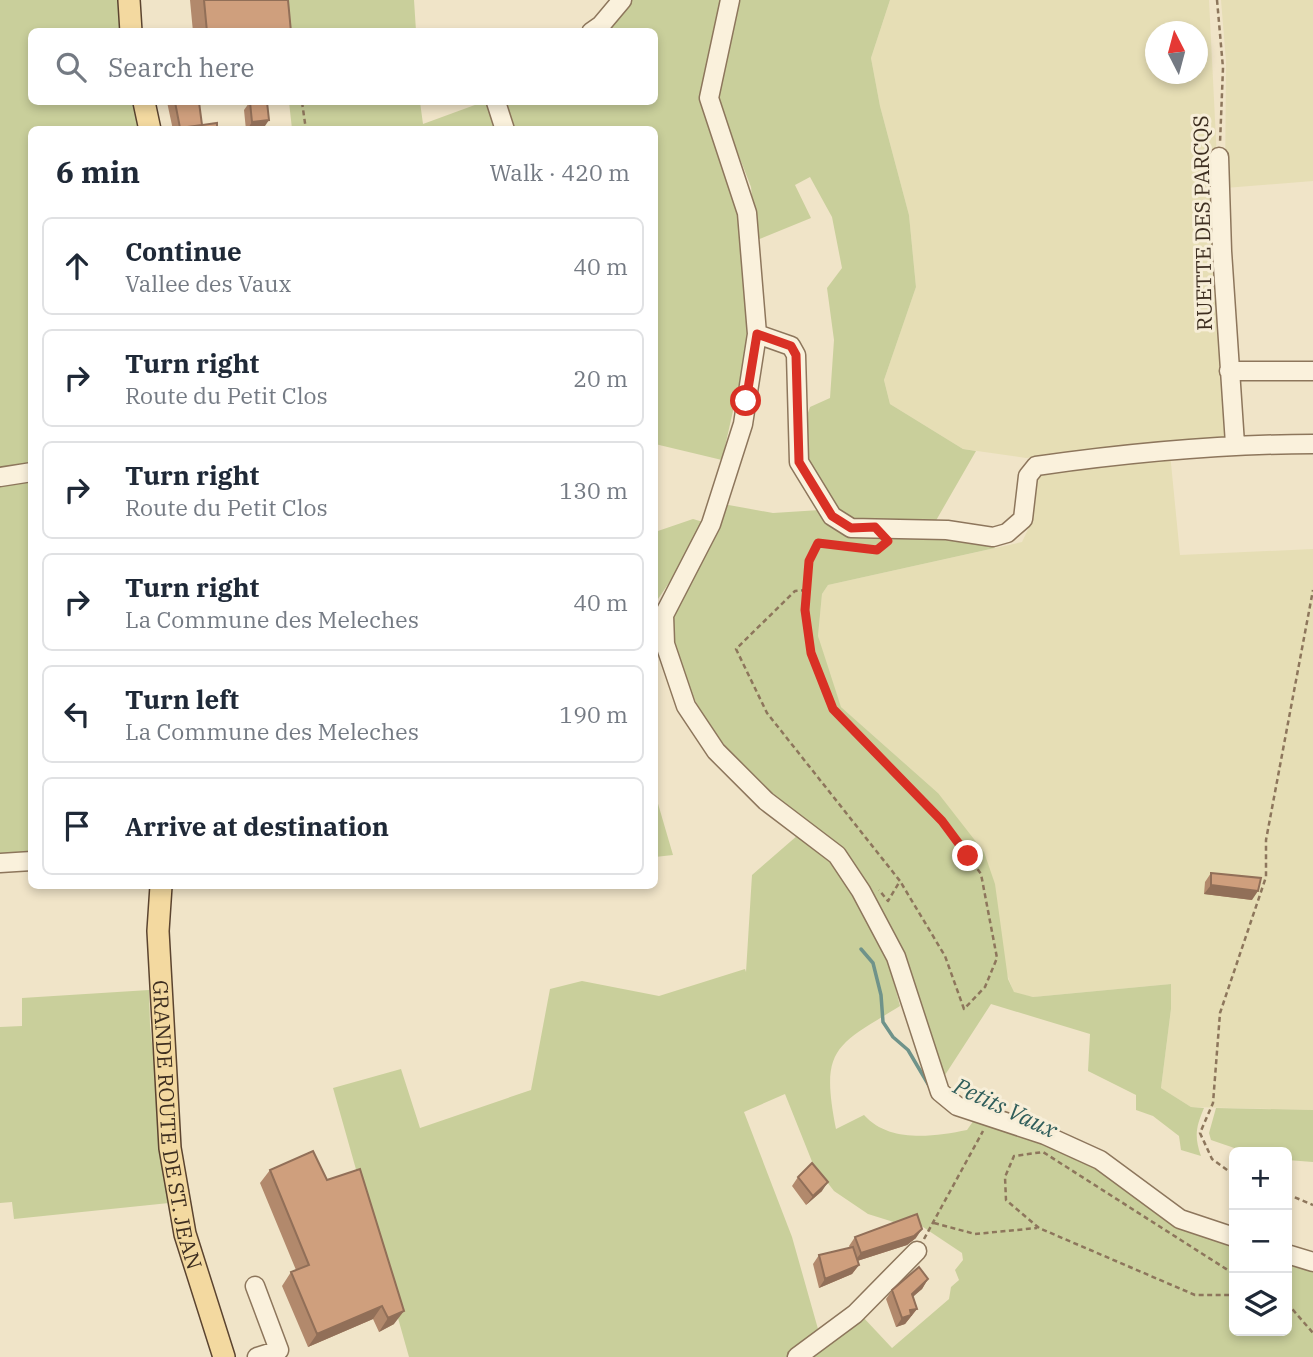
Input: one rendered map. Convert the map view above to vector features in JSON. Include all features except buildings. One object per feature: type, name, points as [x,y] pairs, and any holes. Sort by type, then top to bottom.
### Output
[{"type":"main road","points":[[129,0],[131,28]]},
{"type":"main road","points":[[145,105],[149,126]]},
{"type":"main road","name":"GRANDE ROUTE DE ST. JEAN","points":[[161,889],[158,931],[170,1148],[185,1234],[224,1357]]},
{"type":"street","points":[[597,28],[622,0]]},
{"type":"street","points":[[730,0],[709,98],[747,213],[757,334],[743,424],[711,524],[664,615],[666,644],[686,706],[716,751],[766,801],[837,855],[861,891],[896,957],[940,1092],[957,1105],[1045,1135],[1100,1160],[1180,1219],[1229,1235]]},
{"type":"street","points":[[497,105],[505,126]]},
{"type":"street","name":"RUETTE DES PARCQS","points":[[1219,157],[1235,444]]},
{"type":"street","points":[[757,334],[791,346],[796,355],[799,462],[832,516],[851,528],[947,530],[993,537],[1017,527],[1023,520],[1028,476],[1036,466],[1126,453],[1235,444],[1313,444]]},
{"type":"street","points":[[1229,371],[1313,371]]},
{"type":"street","points":[[0,477],[28,473]]},
{"type":"street","points":[[0,863],[28,861]]},
{"type":"street","points":[[797,1357],[855,1314],[917,1251]]},
{"type":"street","points":[[1292,1256],[1313,1262]]},
{"type":"street","points":[[255,1286],[279,1350],[264,1356]]},
{"type":"path","name":"RUETTE DES PARCQS","points":[[1217,0],[1223,68],[1219,157]]},
{"type":"path","points":[[302,105],[305,126]]},
{"type":"path","points":[[806,590],[795,591],[736,649],[767,713],[900,881],[945,956],[964,1009],[985,987],[997,958],[981,874],[942,821],[833,709],[811,653],[805,610],[806,590],[809,561],[818,543],[877,550],[888,541],[875,527]]},
{"type":"path","points":[[1229,1171],[1212,1159],[1200,1133],[1213,1103],[1220,1013],[1266,877],[1266,840],[1313,590]]},
{"type":"path","points":[[872,883],[888,901],[900,881]]},
{"type":"path","points":[[917,1251],[985,1129]]},
{"type":"path","points":[[1229,1294],[1195,1295],[1039,1228],[1006,1200],[1005,1177],[1014,1156],[1043,1152],[1232,1273]]},
{"type":"path","points":[[1292,1196],[1313,1205]]},
{"type":"path","points":[[934,1223],[975,1234],[1039,1228]]},
{"type":"path","points":[[1292,1309],[1313,1334]]},
{"type":"shaded area","points":[[890,0],[1209,0],[1231,438],[1026,458],[963,449],[890,404],[884,380],[916,287],[909,215],[880,106],[871,58]]},
{"type":"shaded area","points":[[1221,0],[1313,0],[1313,181],[1225,188],[1226,61]]},
{"type":"shaded area","points":[[1170,453],[1180,555],[1313,549],[1313,1110],[1191,1107],[1161,1088],[1171,1009],[1171,984],[1033,997],[1014,993],[938,793],[841,707],[821,651],[818,636],[822,594],[828,585],[1022,542],[1033,519],[1039,469]]},
{"type":"green space","points":[[0,0],[119,0],[121,28],[28,28],[28,105],[134,105],[137,126],[28,126],[28,854],[0,856]]},
{"type":"green space","points":[[280,0],[414,0],[416,28],[282,28]]},
{"type":"green space","points":[[629,0],[725,0],[703,97],[739,215],[750,335],[722,460],[658,445],[658,126],[510,126],[503,105],[658,105],[658,28],[603,28]]},
{"type":"green space","points":[[739,0],[890,0],[871,58],[880,106],[909,215],[916,287],[884,380],[890,404],[963,449],[976,451],[934,524],[851,523],[836,514],[804,460],[803,427],[810,407],[830,398],[834,340],[827,288],[842,268],[832,217],[810,177],[795,185],[811,218],[757,240],[751,187],[717,99]]},
{"type":"green space","points":[[289,105],[420,105],[423,124],[475,105],[487,105],[491,108],[498,126],[292,126]]},
{"type":"green space","points":[[723,504],[773,513],[820,510],[871,533],[991,541],[995,548],[828,585],[822,594],[818,636],[841,707],[938,793],[984,852],[995,884],[1008,979],[1014,992],[1033,997],[1171,984],[1171,1009],[1161,1088],[1191,1107],[1204,1108],[1197,1132],[1201,1156],[1181,1150],[1179,1136],[1153,1116],[1136,1110],[1136,1095],[1088,1071],[1090,1034],[991,1004],[945,1075],[896,939],[869,887],[845,856],[784,805],[731,752],[702,713],[682,668],[673,629],[676,605],[687,576]]},
{"type":"green space","points":[[693,519],[703,522],[696,543],[658,599],[658,531]]},
{"type":"green space","points":[[658,804],[673,855],[658,857]]},
{"type":"green space","points":[[798,835],[823,854],[848,883],[868,916],[890,969],[900,1006],[847,1041],[832,1065],[831,1102],[836,1129],[864,1115],[886,1130],[926,1136],[967,1130],[974,1120],[1018,1133],[1094,1167],[1176,1227],[1229,1244],[1229,1336],[1292,1336],[1292,1265],[1313,1271],[1313,1357],[805,1357],[862,1316],[892,1348],[949,1299],[951,1287],[959,1280],[955,1270],[963,1260],[962,1253],[917,1223],[900,1224],[868,1214],[834,1191],[813,1164],[785,1094],[744,1112],[792,1237],[820,1336],[791,1357],[409,1357],[333,1088],[401,1069],[420,1128],[531,1090],[550,989],[582,981],[659,996],[745,969],[746,972],[752,875]]},
{"type":"green space","points":[[149,990],[150,1025],[169,1203],[14,1219],[12,1202],[0,1203],[0,1027],[22,1026],[22,998]]},
{"type":"green space","points":[[1216,1108],[1313,1110],[1313,1162],[1292,1160],[1292,1147],[1231,1147],[1211,1140],[1209,1133]]},
{"type":"waterway","name":"Petits Vaux","points":[[861,949],[873,963],[881,995],[883,1022],[893,1037],[908,1050],[931,1089]]},
{"type":"route","points":[[746,401],[757,334],[791,346],[796,355],[799,462],[832,516],[851,528],[875,527],[888,541],[877,550],[818,543],[809,561],[806,590],[805,610],[811,653],[833,709],[942,821],[968,856]]}]
